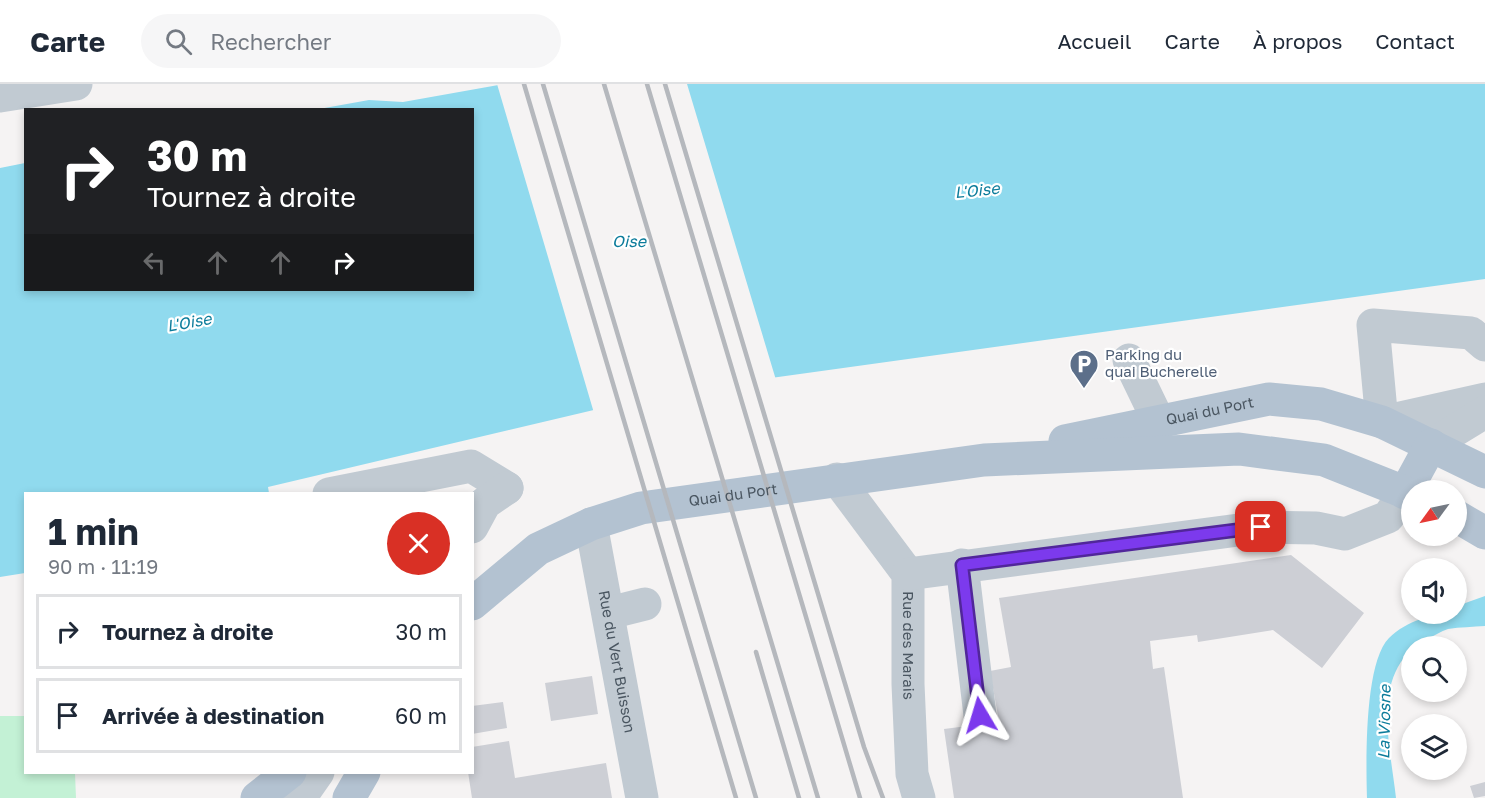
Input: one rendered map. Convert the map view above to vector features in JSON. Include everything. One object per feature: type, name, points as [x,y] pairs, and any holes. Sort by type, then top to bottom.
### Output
[{"type":"main road","name":"Quai du Port","points":[[984,460],[1158,420],[1269,399],[1321,404],[1382,422],[1485,472]]},
{"type":"main road","points":[[1415,480],[1431,446]]},
{"type":"main road","name":"Quai du Port","points":[[474,601],[538,549],[591,524],[641,508],[984,460],[1239,448],[1324,460],[1401,491]]},
{"type":"main road","points":[[1467,522],[1485,533]]},
{"type":"main road","points":[[349,798],[363,774]]},
{"type":"street","points":[[0,96],[76,84]]},
{"type":"street","points":[[1485,345],[1471,333],[1373,325],[1382,422],[1485,399]]},
{"type":"street","points":[[1129,360],[1158,420]]},
{"type":"street","points":[[1431,446],[1485,412]]},
{"type":"street","points":[[339,492],[471,466],[507,488],[485,503],[474,523]]},
{"type":"street","name":"Rue des Marais","points":[[837,479],[908,574],[908,684],[912,763],[919,798]]},
{"type":"street","points":[[908,574],[1261,527],[1316,528],[1345,534],[1388,517],[1401,502]]},
{"type":"street","name":"Rue du Vert Buisson","points":[[591,524],[642,798]]},
{"type":"street","points":[[962,565],[980,715]]},
{"type":"street","points":[[609,613],[645,604]]},
{"type":"street","points":[[274,792],[314,774]]},
{"type":"green space","points":[[0,716],[24,716],[24,774],[75,774],[76,798],[0,798]]},
{"type":"water","name":"Oise","points":[[504,84],[1485,84],[1485,279],[670,392],[268,487],[269,492],[24,492],[24,573],[0,577],[0,168],[24,163],[24,291],[474,291],[474,108],[325,108],[369,100],[403,102]]},
{"type":"water","name":"La Viosne","points":[[1485,596],[1485,626],[1453,628],[1433,636],[1401,636],[1401,663],[1390,688],[1388,710],[1390,754],[1396,798],[1367,798],[1368,714],[1375,669],[1381,651],[1389,638],[1409,624],[1467,624],[1467,602]]},
{"type":"pier","points":[[497,84],[687,84],[776,380],[670,395],[594,413]]},
{"type":"building","points":[[1291,555],[1364,613],[1322,668],[1273,630],[1198,642],[1197,635],[1150,641],[1153,669],[1164,667],[1183,798],[954,798],[944,729],[999,722],[990,671],[1011,667],[999,598]]},
{"type":"building","points":[[592,676],[598,714],[551,721],[545,683]]},
{"type":"building","points":[[503,702],[507,728],[474,734],[474,706]]},
{"type":"building","points":[[509,741],[515,778],[606,763],[612,798],[472,798],[468,774],[474,774],[474,747]]},
{"type":"building","points":[[1485,782],[1485,796],[1474,798],[1470,786]]},
{"type":"railway","points":[[524,84],[736,798]]},
{"type":"railway","points":[[543,84],[756,798]]},
{"type":"railway","points":[[604,84],[818,798]]},
{"type":"railway","points":[[647,84],[860,798]]},
{"type":"railway","points":[[665,84],[864,747],[883,798]]},
{"type":"railway","points":[[756,652],[799,798]]},
{"type":"place","name":"Parking du quai Bucherelle","points":[[1084,390]]},
{"type":"route","points":[[980,715],[962,565],[1261,527]]},
{"type":"water label","name":"L'Oise","points":[[977,190]]},
{"type":"water label","name":"L'Oise","points":[[189,322]]}]
